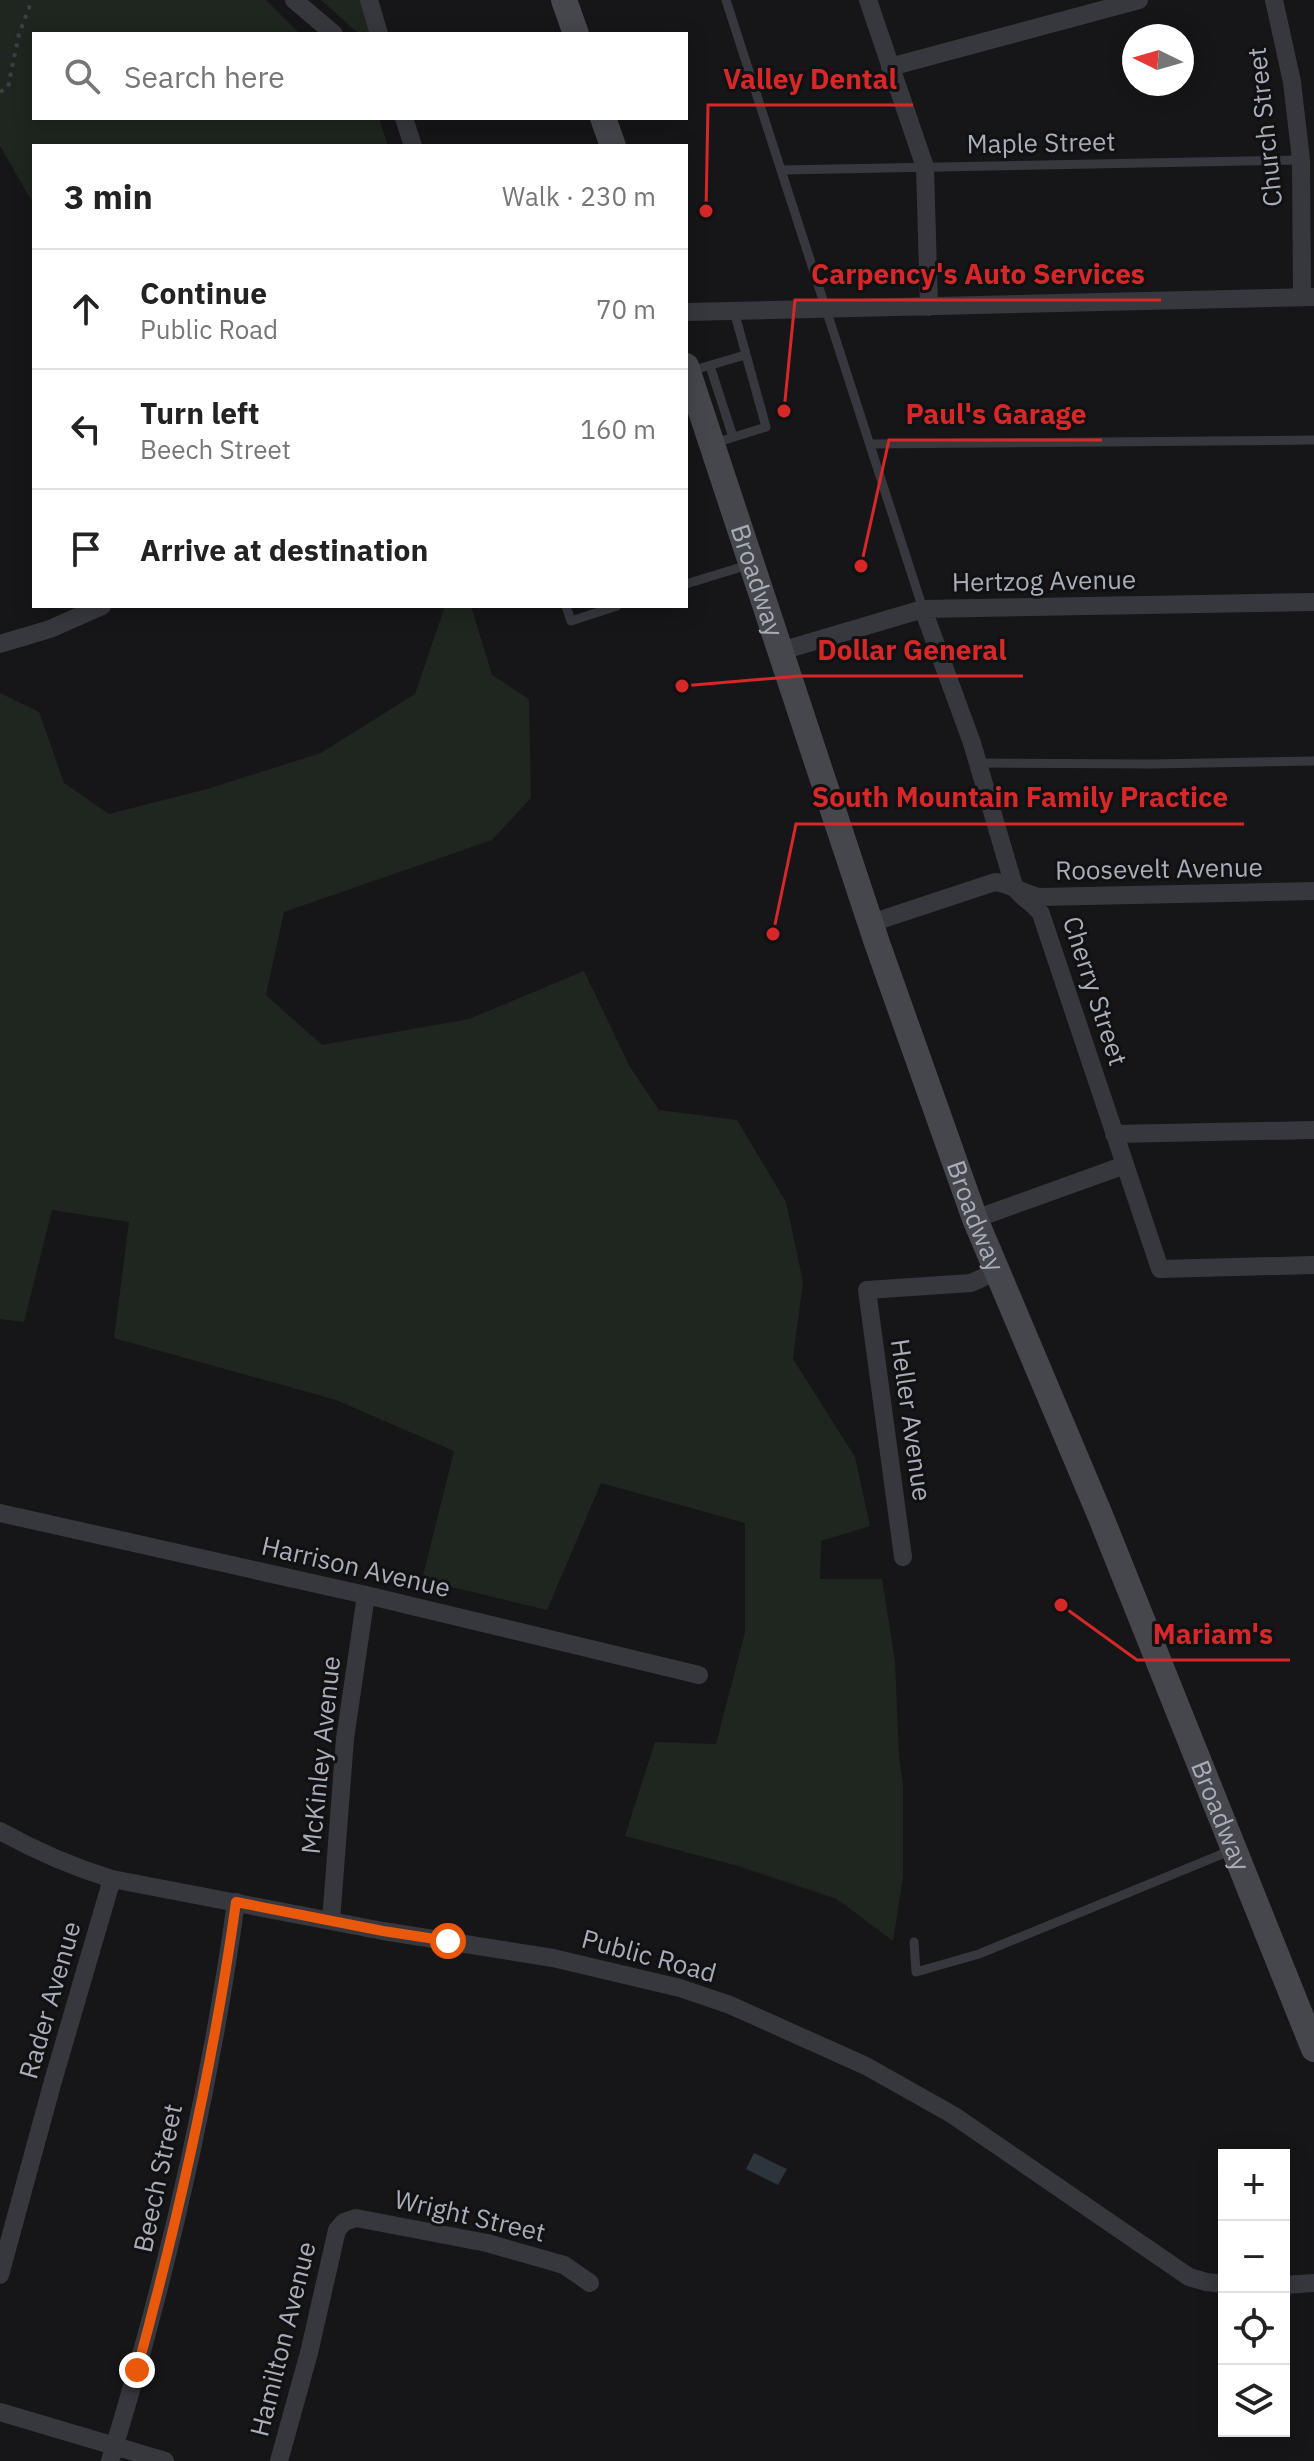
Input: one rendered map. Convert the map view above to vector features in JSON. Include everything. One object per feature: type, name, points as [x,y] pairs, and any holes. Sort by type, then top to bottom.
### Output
[{"type":"main road","points":[[564,0],[575,32]]},
{"type":"main road","points":[[604,120],[612,144]]},
{"type":"main road","name":"Broadway","points":[[693,378],[723,440],[752,564],[871,923],[975,1219],[1100,1515],[1314,2049]]},
{"type":"street","points":[[294,0],[332,32]]},
{"type":"street","points":[[369,0],[378,32]]},
{"type":"street","points":[[868,0],[925,167],[929,307]]},
{"type":"street","points":[[890,67],[1139,0]]},
{"type":"street","name":"Church Street","points":[[1274,0],[1292,82],[1301,160],[1308,297]]},
{"type":"street","points":[[405,120],[412,144]]},
{"type":"street","points":[[688,312],[1308,297]]},
{"type":"street","name":"Hertzog Avenue","points":[[781,651],[923,609],[1314,602]]},
{"type":"street","points":[[0,644],[50,629],[97,608]]},
{"type":"street","name":"Cherry Street","points":[[923,609],[978,763],[1014,886],[1018,895],[1036,905],[1041,914],[1160,1269],[1314,1265]]},
{"type":"street","name":"Roosevelt Avenue","points":[[871,923],[995,882],[1039,897],[1314,891]]},
{"type":"street","points":[[1114,1134],[1314,1130]]},
{"type":"street","points":[[975,1219],[1125,1165]]},
{"type":"street","name":"Heller Avenue","points":[[903,1557],[867,1290],[971,1283],[997,1271]]},
{"type":"street","name":"Harrison Avenue","points":[[0,1513],[366,1595],[699,1675]]},
{"type":"street","name":"McKinley Avenue","points":[[331,1921],[345,1739],[366,1595]]},
{"type":"street","name":"Public Road","points":[[0,1831],[48,1856],[112,1879],[331,1921],[553,1958],[680,1988],[730,2005],[875,2070],[953,2115],[1189,2277],[1218,2283]]},
{"type":"street","name":"Rader Avenue","points":[[0,2275],[112,1879]]},
{"type":"street","name":"Beech Street","points":[[112,2454],[180,2210],[225,1980],[236,1902]]},
{"type":"street","name":"Wright Street","points":[[337,2230],[344,2222],[356,2218],[487,2243],[564,2265],[590,2283]]},
{"type":"street","name":"Hamilton Avenue","points":[[279,2461],[309,2353],[337,2230]]},
{"type":"street","points":[[1290,2285],[1314,2283]]},
{"type":"street","points":[[0,2412],[112,2454],[165,2461]]},
{"type":"lane","name":"Cherry Street","points":[[726,0],[923,609]]},
{"type":"lane","name":"Maple Street","points":[[782,170],[1301,160]]},
{"type":"lane","points":[[723,440],[766,427],[734,311]]},
{"type":"lane","points":[[693,378],[745,355]]},
{"type":"lane","points":[[870,444],[1314,440]]},
{"type":"lane","points":[[688,583],[752,564]]},
{"type":"lane","points":[[567,608],[571,621],[611,608]]},
{"type":"lane","points":[[978,763],[1314,761]]},
{"type":"lane","points":[[914,1942],[916,1972],[979,1954],[1235,1849]]},
{"type":"path","points":[[0,92],[8,87],[19,34],[32,0]]},
{"type":"shaded area","points":[[0,0],[266,0],[298,32],[32,32],[32,120],[380,120],[387,144],[32,144],[32,202],[0,146]]},
{"type":"shaded area","points":[[321,0],[364,0],[374,32],[357,32]]},
{"type":"shaded area","points":[[444,608],[472,608],[492,675],[529,699],[531,798],[492,840],[284,912],[266,995],[322,1045],[469,1019],[584,971],[630,1067],[659,1110],[737,1120],[786,1202],[803,1282],[793,1359],[855,1457],[870,1526],[821,1541],[820,1579],[882,1579],[895,1661],[903,1784],[903,1877],[893,1941],[837,1899],[738,1866],[625,1836],[655,1742],[716,1744],[745,1632],[745,1523],[601,1483],[547,1610],[422,1580],[454,1451],[336,1400],[114,1338],[129,1222],[52,1210],[24,1322],[0,1319],[0,693],[39,712],[64,783],[109,814],[207,789],[321,753],[415,694]]},
{"type":"shaded area","points":[[754,2153],[787,2169],[778,2185],[746,2169]]},
{"type":"place","name":"Valley Dental","points":[[706,211]]},
{"type":"place","name":"Carpency's Auto Services","points":[[784,411]]},
{"type":"place","name":"Paul's Garage","points":[[861,566]]},
{"type":"place","name":"Dollar General","points":[[682,686]]},
{"type":"place","name":"South Mountain Family Practice","points":[[773,934]]},
{"type":"place","name":"Mariam's","points":[[1061,1605]]},
{"type":"route","points":[[137,2370],[180,2210],[225,1980],[236,1902],[448,1941]]}]
